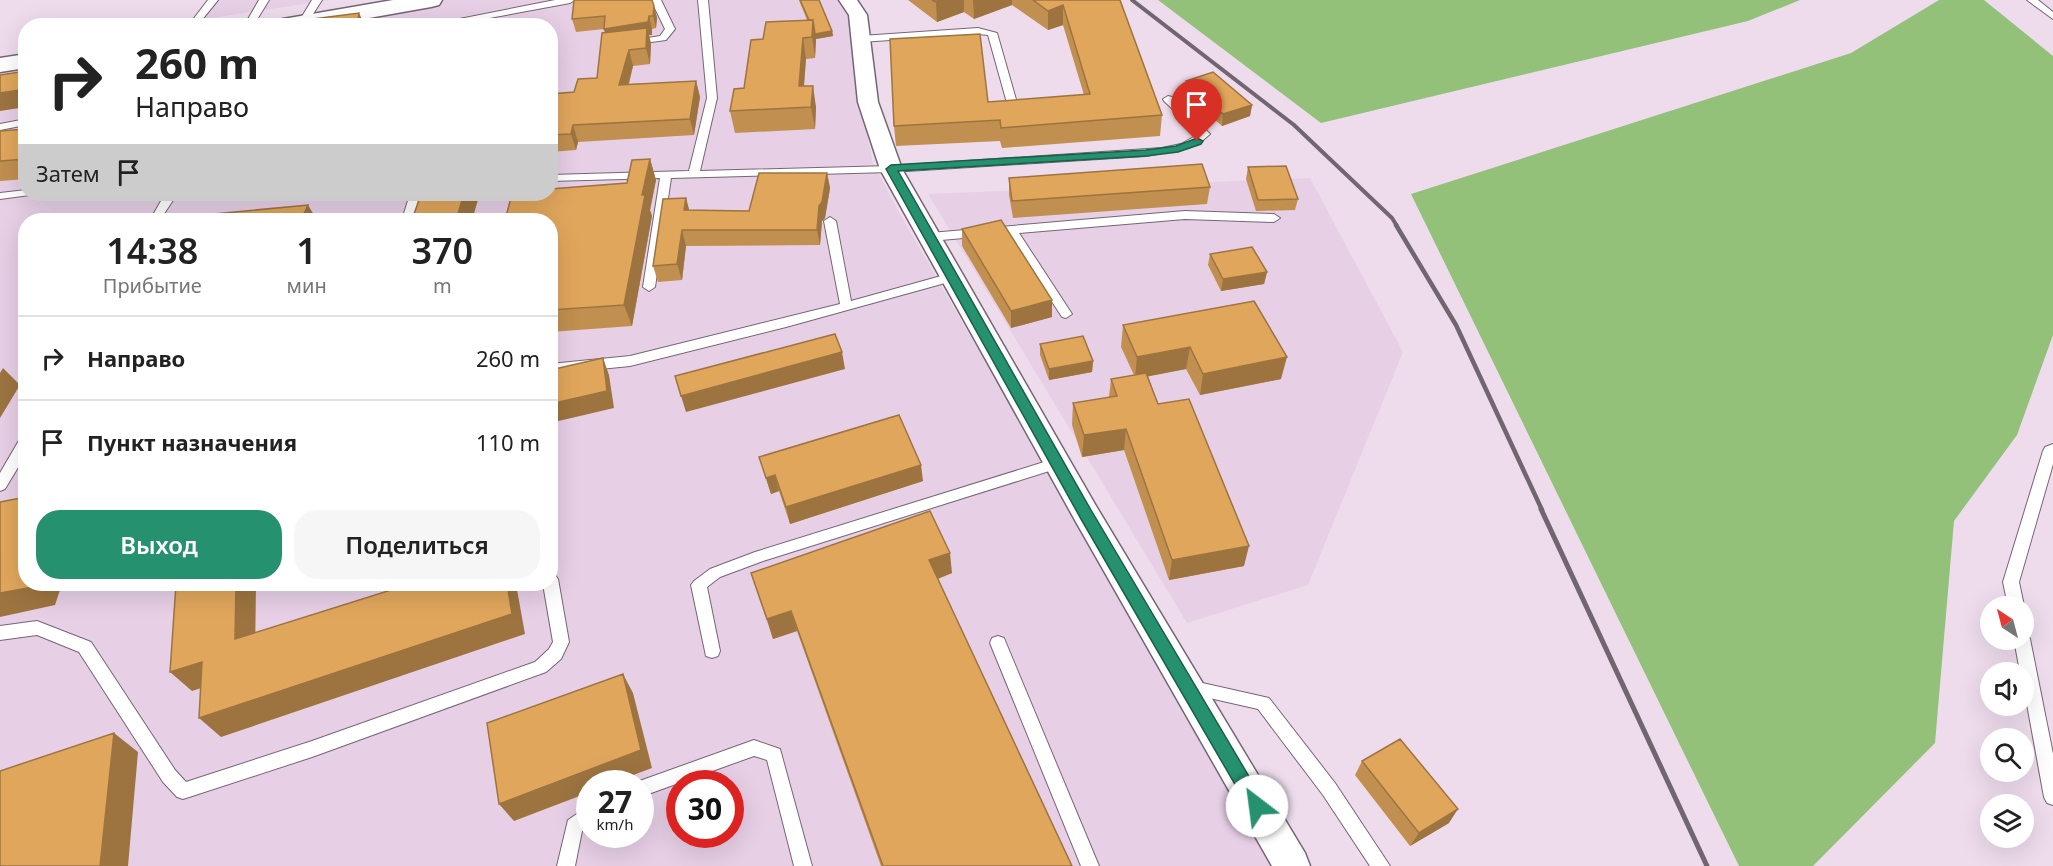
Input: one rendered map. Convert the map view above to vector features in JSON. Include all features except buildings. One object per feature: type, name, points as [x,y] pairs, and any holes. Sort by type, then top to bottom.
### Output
[{"type":"main road","points":[[328,18],[431,0]]},
{"type":"main road","points":[[0,65],[18,62]]},
{"type":"street","points":[[848,0],[858,15],[868,102],[891,169],[1057,463],[1292,866]]},
{"type":"lane","points":[[198,18],[213,0]]},
{"type":"lane","points":[[253,18],[264,0]]},
{"type":"lane","points":[[299,18],[317,0]]},
{"type":"lane","points":[[472,18],[570,0]]},
{"type":"lane","points":[[621,44],[663,38],[670,29],[656,0]]},
{"type":"lane","points":[[694,174],[712,98],[703,0]]},
{"type":"lane","points":[[2032,0],[2053,16]]},
{"type":"lane","points":[[861,39],[978,31],[992,33],[1012,103]]},
{"type":"lane","points":[[558,178],[891,169],[1146,153],[1178,149],[1205,135],[1168,99]]},
{"type":"lane","points":[[0,126],[18,123]]},
{"type":"lane","points":[[649,287],[666,175]]},
{"type":"lane","points":[[0,196],[18,194]]},
{"type":"lane","points":[[930,237],[1185,215],[1274,218]]},
{"type":"lane","points":[[830,221],[846,306]]},
{"type":"lane","points":[[1011,230],[1066,314]]},
{"type":"lane","points":[[558,368],[630,362],[952,277]]},
{"type":"lane","points":[[2014,596],[2011,582],[2050,451],[2053,449]]},
{"type":"lane","points":[[0,485],[18,455]]},
{"type":"lane","points":[[712,651],[699,585],[715,573],[760,556],[1057,463]]},
{"type":"lane","points":[[0,633],[37,628],[85,647],[169,776],[183,791],[312,749],[540,667],[555,654],[561,642],[552,591]]},
{"type":"lane","points":[[998,643],[1090,866]]},
{"type":"lane","points":[[2024,650],[2053,797]]},
{"type":"lane","points":[[1187,687],[1263,703],[1329,789],[1381,866]]},
{"type":"lane","points":[[654,784],[754,748],[774,755],[803,866]]},
{"type":"lane","points":[[566,866],[576,824]]},
{"type":"shaded area","points":[[213,0],[330,0],[211,18],[200,18]]},
{"type":"shaded area","points":[[446,0],[841,0],[851,15],[859,100],[873,163],[900,214],[1275,866],[0,866],[0,67],[18,64],[18,201],[558,201],[558,18],[341,18]]},
{"type":"shaded area","points":[[1310,178],[1403,352],[1308,585],[1187,623],[928,194]]},
{"type":"green space","points":[[1158,0],[1800,0],[1748,21],[1321,123]]},
{"type":"green space","points":[[1939,0],[1984,0],[2053,56],[2053,335],[2017,435],[1954,521],[1935,743],[1813,866],[1739,866],[1411,194],[1851,53]]},
{"type":"railway","points":[[1132,0],[1294,125],[1392,218],[1397,226]]},
{"type":"railway","points":[[1396,225],[1456,325],[1542,510]]},
{"type":"railway","points":[[1541,509],[1707,866]]},
{"type":"route","points":[[1197,141],[1178,149],[1146,153],[891,169],[1086,514],[1257,806]]}]
